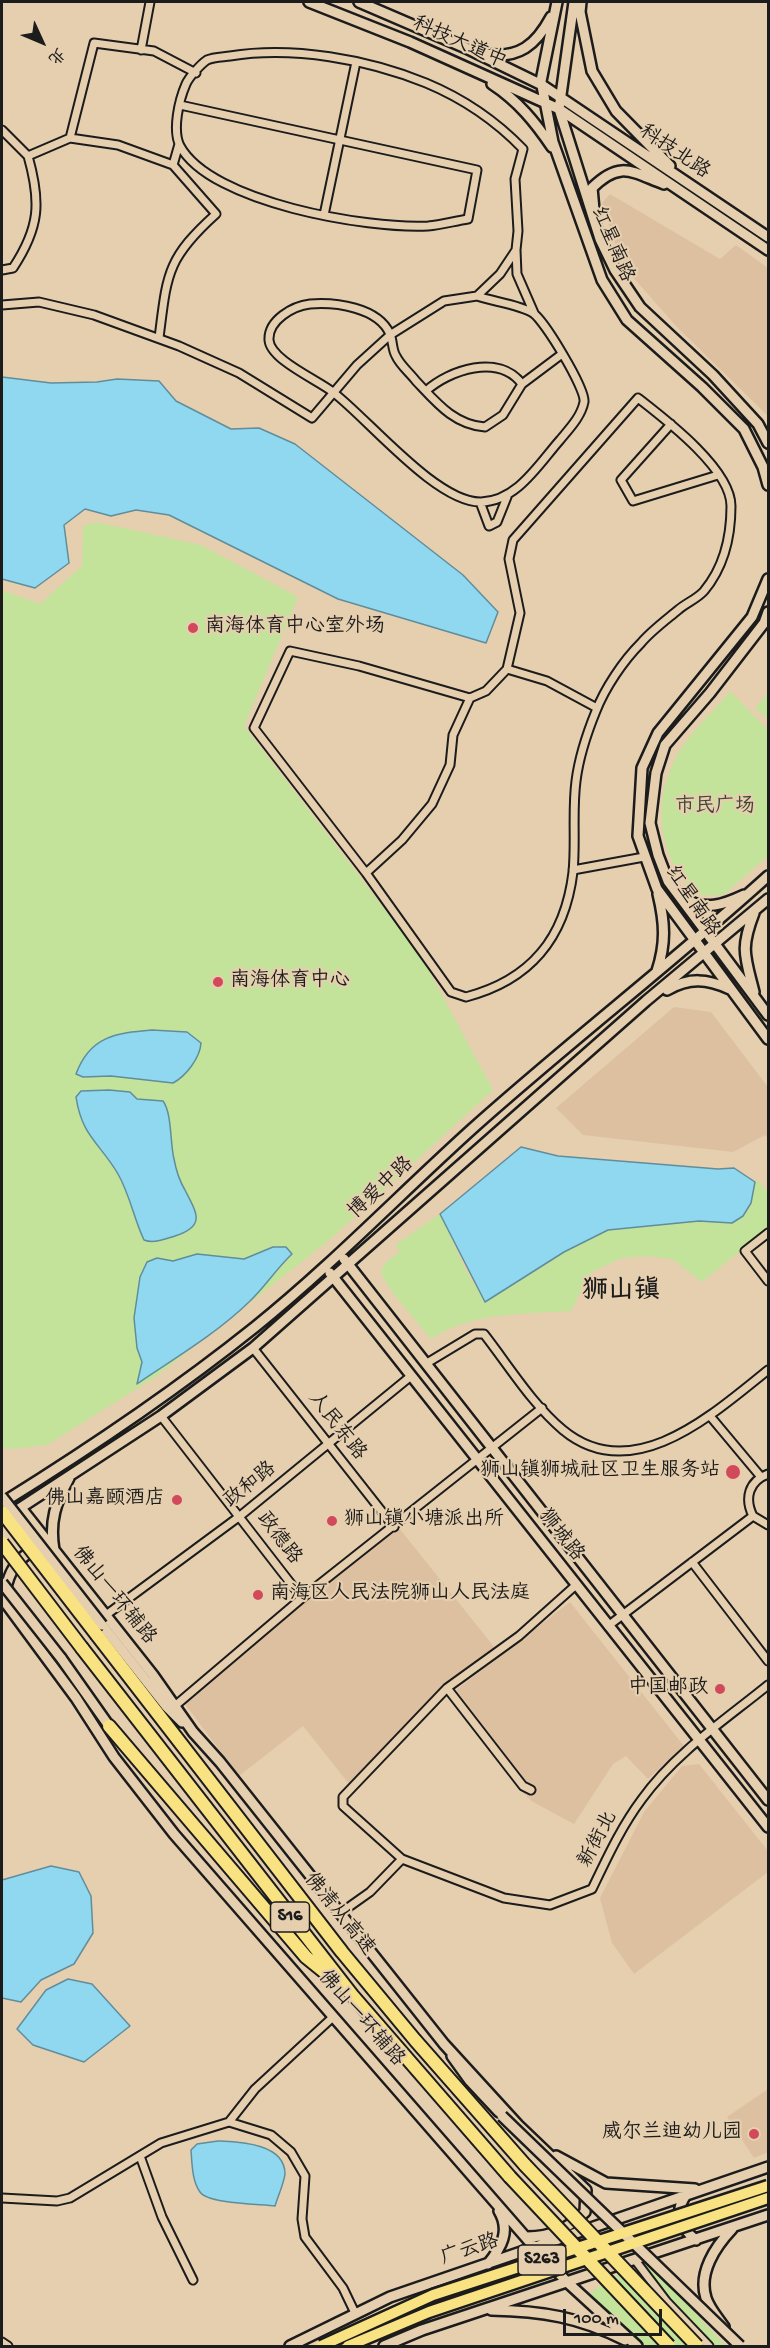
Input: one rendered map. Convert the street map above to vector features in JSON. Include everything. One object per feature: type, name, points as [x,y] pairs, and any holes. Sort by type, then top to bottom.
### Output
[{"type":"highway","name":"佛清从高速","points":[[2,1512],[100,1630],[342,1952],[415,2040],[525,2165],[697,2346]]},
{"type":"highway","name":"佛清从高速","points":[[2,1543],[352,1995],[510,2177],[669,2346]]},
{"type":"highway","points":[[105,1731],[306,1956],[352,1995]]},
{"type":"main road","name":"科技大道中","points":[[309,2],[468,68],[559,109],[681,191]]},
{"type":"main road","name":"科技大道中","points":[[360,2],[475,52],[542,85],[561,97]]},
{"type":"main road","name":"红星南路","points":[[574,2],[559,109],[595,225],[615,270],[640,307],[713,375],[758,424],[768,443]]},
{"type":"main road","points":[[581,2],[580,12],[592,71],[616,111],[694,188]]},
{"type":"main road","points":[[475,52],[504,57],[526,49],[543,33],[556,4]]},
{"type":"main road","name":"红星南路","points":[[556,4],[542,85],[558,155],[590,252],[602,280],[627,320],[702,387],[744,429],[763,467],[768,485]]},
{"type":"main road","points":[[468,68],[509,94],[531,117],[558,155]]},
{"type":"main road","name":"科技北路","points":[[561,97],[768,237]]},
{"type":"main road","points":[[595,225],[592,188],[608,173],[629,170],[681,191],[768,250]]},
{"type":"main road","name":"红星南路","points":[[768,579],[752,617],[658,733],[642,768],[638,836],[657,889],[768,1039]]},
{"type":"main road","name":"红星南路","points":[[756,997],[668,881],[658,855],[650,823],[656,772],[665,745],[710,693],[764,622],[768,612]]},
{"type":"main road","name":"博爱中路","points":[[2,1503],[153,1404],[255,1327],[340,1254],[474,1128],[707,933],[768,876]]},
{"type":"main road","points":[[657,889],[666,925],[664,950],[657,973]]},
{"type":"main road","points":[[679,895],[691,903],[710,907],[728,903],[752,891]]},
{"type":"main road","name":"博爱中路","points":[[2,1521],[161,1416],[253,1348],[646,1001],[716,945],[768,899]]},
{"type":"main road","points":[[754,912],[744,938],[744,955],[756,997],[768,1015]]},
{"type":"main road","points":[[646,1001],[679,983],[692,980],[710,981],[731,989]]},
{"type":"main road","name":"狮城路","points":[[340,1254],[768,1800]]},
{"type":"main road","name":"狮城路","points":[[325,1266],[768,1827]]},
{"type":"main road","points":[[2,1599],[9,1572],[24,1557],[40,1549],[56,1554],[53,1514],[56,1502],[71,1475]]},
{"type":"main road","points":[[2,1497],[100,1630],[166,1706],[193,1732]]},
{"type":"main road","name":"佛山一环辅路","points":[[21,1508],[176,1705],[193,1732],[231,1776],[444,2044],[518,2125],[542,2146]]},
{"type":"main road","points":[[2,1583],[61,1658],[105,1731]]},
{"type":"main road","name":"佛山一环辅路","points":[[2,1599],[76,1698],[105,1731],[174,1834],[221,1884],[333,2017],[535,2248],[567,2282],[635,2345]]},
{"type":"main road","points":[[444,2044],[465,2075],[502,2116],[740,2346]]},
{"type":"main road","points":[[542,2146],[606,2183],[703,2190]]},
{"type":"main road","points":[[526,2237],[546,2237],[561,2230],[585,2212],[586,2190],[542,2146]]},
{"type":"main road","name":"广云路","points":[[290,2346],[390,2297],[768,2167]]},
{"type":"main road","name":"广云路","points":[[321,2346],[433,2295],[768,2186]]},
{"type":"main road","points":[[686,2195],[679,2204],[680,2219],[688,2234],[696,2240]]},
{"type":"main road","name":"S263","points":[[348,2346],[429,2312],[768,2198]]},
{"type":"main road","points":[[487,2265],[500,2247],[505,2232],[503,2217],[492,2199]]},
{"type":"main road","name":"S263","points":[[384,2346],[482,2310],[768,2215]]},
{"type":"main road","points":[[730,2336],[706,2300],[703,2282],[719,2242],[734,2227]]},
{"type":"main road","points":[[482,2310],[547,2312],[588,2324],[635,2345]]},
{"type":"street","points":[[141,50],[150,2]]},
{"type":"street","points":[[70,138],[94,43],[154,51],[196,73]]},
{"type":"street","points":[[173,165],[179,144],[177,121],[187,82],[208,60],[252,52],[356,62],[426,83],[452,95],[498,126],[523,149],[515,179],[518,231],[517,274],[534,313],[582,388],[584,400],[581,413],[525,480],[507,497],[497,522],[489,526],[480,502]]},
{"type":"street","points":[[324,215],[356,62]]},
{"type":"street","points":[[179,144],[194,164],[244,191],[282,205],[373,223],[421,226],[468,219],[477,170],[180,105]]},
{"type":"street","points":[[2,130],[28,156],[35,181],[38,211],[29,244],[14,268],[2,270]]},
{"type":"street","points":[[28,156],[70,138],[118,145],[173,165],[216,214],[192,236],[174,260],[165,288],[159,338]]},
{"type":"street","points":[[477,296],[500,274],[516,250]]},
{"type":"street","points":[[2,305],[39,302],[94,315],[159,338],[239,373],[312,418],[357,365],[390,335],[444,301],[477,296],[534,313]]},
{"type":"street","points":[[507,497],[480,502],[463,500],[434,483],[334,392],[274,354],[269,341],[272,329],[287,311],[298,305],[313,304],[349,307],[384,324],[396,356],[426,392],[454,417],[470,426],[485,427],[503,414],[522,384],[561,354]]},
{"type":"street","points":[[426,392],[438,380],[467,369],[481,367],[502,370],[517,377],[522,384]]},
{"type":"street","points":[[638,398],[671,424],[697,448],[718,475],[731,503],[730,534],[723,561],[703,592],[640,643],[597,708],[585,742],[576,780],[573,870],[568,899],[558,931],[539,958],[512,977],[466,997],[451,992],[366,873],[254,728],[290,651],[359,666],[470,698],[486,691],[507,669],[520,613],[509,559],[513,540],[638,398]]},
{"type":"street","points":[[671,424],[621,480],[633,501],[718,475]]},
{"type":"street","points":[[507,669],[547,681],[597,708]]},
{"type":"street","points":[[366,873],[402,840],[432,804],[450,765],[453,735],[470,698]]},
{"type":"street","points":[[573,870],[644,857]]},
{"type":"street","points":[[768,1233],[746,1251],[768,1281]]},
{"type":"street","points":[[427,1364],[475,1334],[484,1334],[542,1408],[563,1430],[582,1443],[605,1450],[633,1451],[664,1442],[710,1416],[768,1370]]},
{"type":"street","name":"人民东路","points":[[253,1348],[394,1527]]},
{"type":"street","name":"政和路","points":[[106,1615],[240,1516],[411,1376]]},
{"type":"street","points":[[176,1705],[303,1598],[542,1408]]},
{"type":"street","name":"政德路","points":[[161,1416],[303,1598]]},
{"type":"street","points":[[710,1416],[765,1475],[752,1485],[748,1494],[749,1508],[753,1516],[768,1526]]},
{"type":"street","points":[[608,1626],[753,1516]]},
{"type":"street","points":[[692,1562],[768,1661]]},
{"type":"street","points":[[531,1790],[523,1786],[447,1688],[519,1636],[576,1584]]},
{"type":"street","name":"新街北","points":[[447,1688],[343,1797],[343,1806],[402,1859],[504,1898],[550,1905],[592,1888],[642,1798],[675,1762],[768,1685]]},
{"type":"street","points":[[339,1914],[370,1892],[402,1859]]},
{"type":"street","points":[[229,2122],[255,2089],[333,2017]]},
{"type":"street","points":[[2,2198],[57,2201],[69,2198],[161,2143],[229,2122],[271,2135],[291,2152],[305,2176],[302,2219],[305,2237],[343,2288],[355,2313]]},
{"type":"street","points":[[140,2156],[162,2217],[194,2280]]},
{"type":"street","points":[[635,2260],[667,2302],[709,2346]]},
{"type":"street","points":[[2,2342],[8,2346]]},
{"type":"shaded area","points":[[610,194],[720,259],[736,245],[768,268],[768,416],[676,326],[630,274],[613,239],[602,203]]},
{"type":"shaded area","points":[[674,1007],[711,1012],[768,1087],[768,1138],[765,1135],[733,1152],[583,1135],[556,1108]]},
{"type":"shaded area","points":[[399,1528],[495,1648],[444,1684],[349,1784],[303,1726],[239,1776],[185,1704],[306,1601]]},
{"type":"shaded area","points":[[570,1602],[684,1746],[648,1779],[626,1756],[613,1764],[574,1824],[533,1802],[519,1789],[447,1697]]},
{"type":"shaded area","points":[[699,1764],[768,1851],[768,1872],[634,1974],[612,1943],[600,1898],[644,1812],[682,1766]]},
{"type":"shaded area","name":"威尔兰迪幼儿园","points":[[768,2089],[768,2152],[754,2158],[727,2117]]},
{"type":"green space","name":"南海体育中心","points":[[96,522],[201,545],[298,597],[244,726],[422,958],[493,1090],[328,1241],[154,1378],[47,1445],[10,1449],[2,1447],[2,590],[40,604],[82,566],[83,526]]},
{"type":"green space","name":"市民广场","points":[[730,691],[768,730],[768,856],[723,895],[698,895],[673,864],[666,846],[662,828],[664,790],[670,771],[684,744]]},
{"type":"green space","points":[[768,693],[768,720],[755,708]]},
{"type":"green space","points":[[759,1181],[768,1193],[768,1228],[702,1282],[672,1259],[648,1256],[621,1258],[590,1273],[571,1311],[516,1314],[480,1319],[446,1330],[431,1339],[392,1292],[381,1274],[384,1264],[400,1251],[395,1245],[440,1214],[467,1272],[485,1302],[564,1252],[608,1230],[699,1221],[732,1223],[743,1216],[751,1203],[755,1182]]},
{"type":"green space","points":[[643,2258],[726,2346],[636,2346],[587,2295]]},
{"type":"water","points":[[2,377],[51,383],[117,379],[159,381],[176,401],[231,429],[259,428],[295,444],[463,575],[498,612],[486,643],[338,599],[169,515],[136,510],[111,516],[85,509],[64,525],[69,563],[35,588],[2,579]]},
{"type":"water","points":[[152,1030],[187,1032],[201,1043],[192,1066],[173,1083],[111,1076],[83,1077],[76,1074],[82,1061],[97,1044],[116,1035]]},
{"type":"water","points":[[81,1091],[130,1092],[137,1099],[163,1101],[166,1106],[177,1171],[193,1205],[196,1218],[192,1228],[185,1232],[160,1241],[144,1240],[118,1174],[87,1131],[79,1111],[76,1097]]},
{"type":"water","points":[[521,1147],[558,1156],[718,1169],[734,1168],[755,1182],[751,1203],[743,1216],[732,1223],[699,1221],[608,1230],[564,1252],[485,1302],[440,1214]]},
{"type":"water","points":[[273,1247],[286,1247],[292,1254],[255,1296],[209,1335],[137,1384],[142,1362],[137,1348],[134,1318],[140,1277],[147,1262],[157,1258],[173,1261],[197,1254],[244,1259]]},
{"type":"water","points":[[51,1866],[79,1872],[91,1896],[93,1933],[74,1964],[41,1980],[21,2002],[2,1998],[2,1880]]},
{"type":"water","points":[[68,1979],[92,1984],[130,2026],[84,2062],[33,2045],[17,2029],[46,1990]]},
{"type":"water","points":[[218,2141],[259,2146],[277,2156],[283,2164],[285,2174],[275,2206],[223,2201],[205,2196],[200,2192],[194,2177],[191,2150],[197,2144]]},
{"type":"place","name":"南海体育中心室外场","points":[[193,628]]},
{"type":"place","name":"南海体育中心","points":[[218,982]]},
{"type":"place","name":"狮山镇狮城社区卫生服务站","points":[[733,1472]]},
{"type":"place","name":"佛山嘉颐酒店","points":[[177,1500]]},
{"type":"place","name":"狮山镇小塘派出所","points":[[332,1521]]},
{"type":"place","name":"南海区人民法院狮山人民法庭","points":[[258,1595]]},
{"type":"place","name":"中国邮政","points":[[720,1689]]},
{"type":"place","name":"威尔兰迪幼儿园","points":[[754,2134]]},
{"type":"district","name":"狮山镇","points":[[621,1293]]}]
